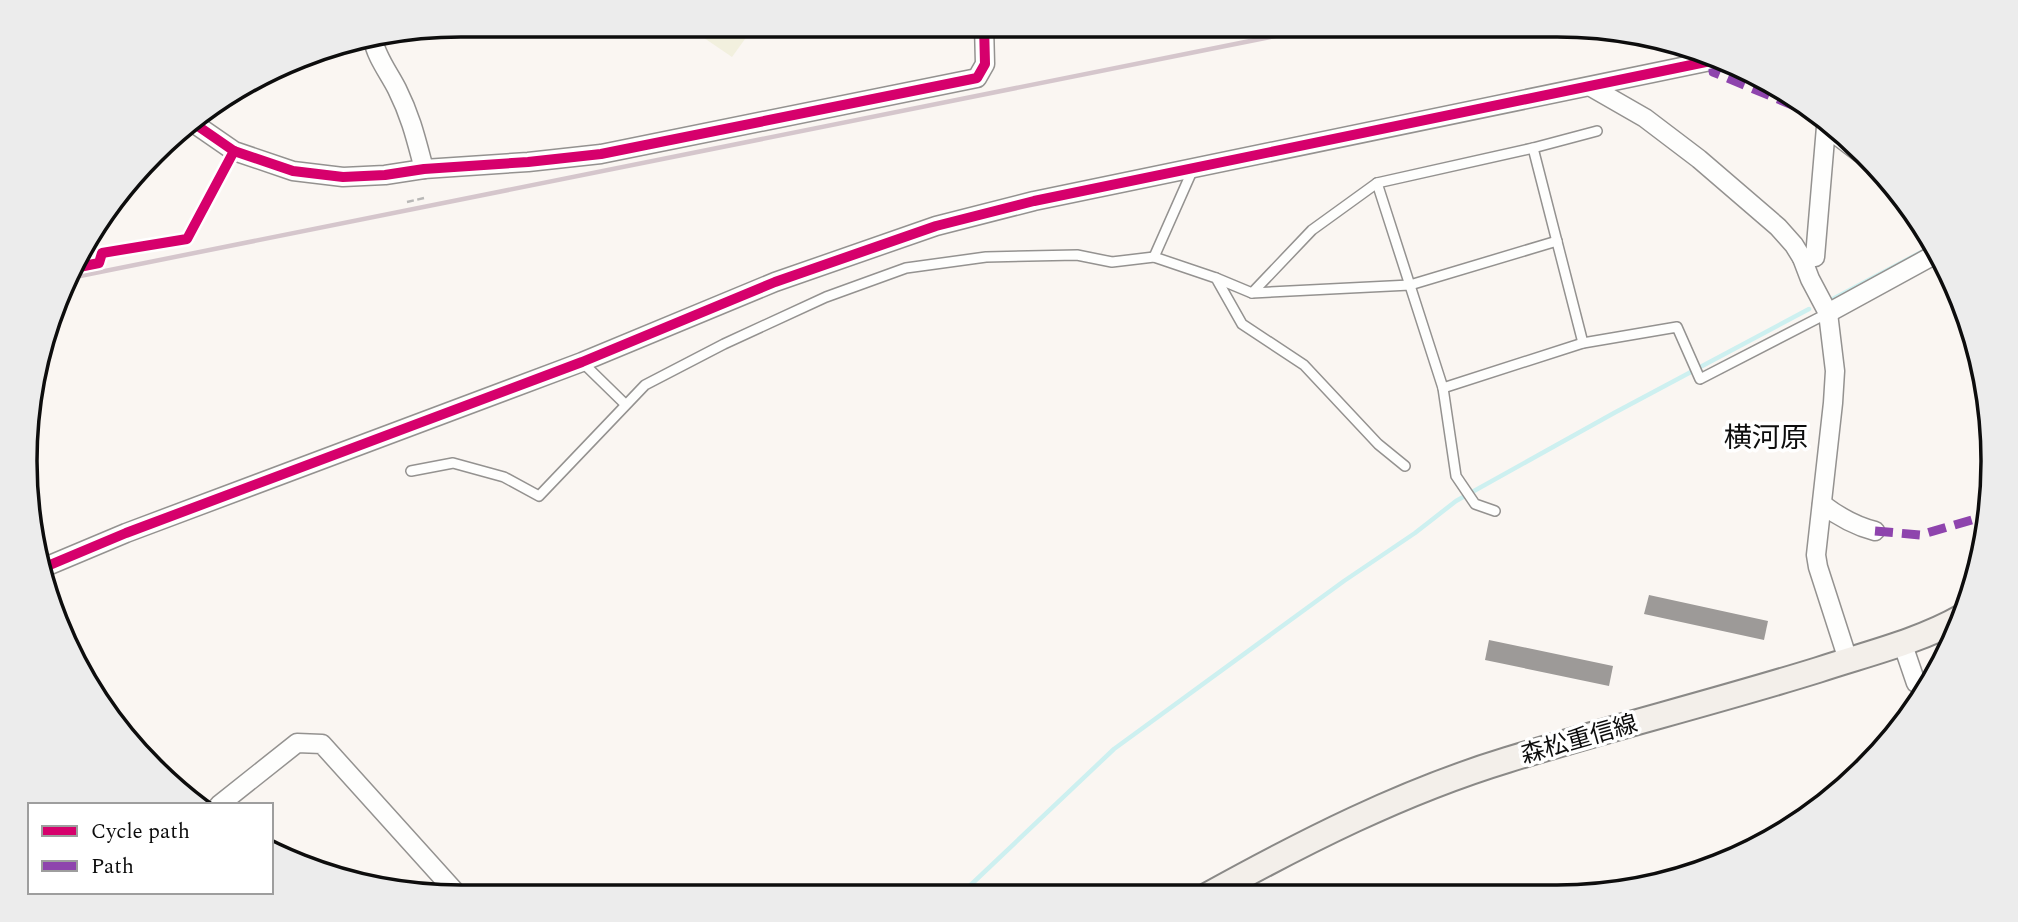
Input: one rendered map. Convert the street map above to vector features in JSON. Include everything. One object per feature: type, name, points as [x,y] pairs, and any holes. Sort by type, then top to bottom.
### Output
[{"type":"main road","name":"森松重信線","points":[[1226,885],[1353,819],[1428,786],[1506,760],[1848,660],[1949,622]]},
{"type":"street","points":[[199,127],[234,151],[293,171],[343,177],[601,154],[977,78],[985,64],[984,37]]},
{"type":"street","points":[[374,46],[413,124],[424,169]]},
{"type":"street","points":[[50,565],[126,533],[582,362],[775,282],[936,226],[1034,201],[1703,63]]},
{"type":"street","points":[[1591,87],[1646,118],[1681,143],[1778,227],[1802,258],[1828,313],[1835,371],[1816,555],[1848,660]]},
{"type":"street","points":[[1802,258],[1815,257],[1826,133]]},
{"type":"street","points":[[1828,313],[1929,258]]},
{"type":"street","points":[[1822,504],[1857,526],[1875,531]]},
{"type":"street","points":[[1902,642],[1916,683]]},
{"type":"street","points":[[222,803],[297,743],[322,744],[449,885]]},
{"type":"lane","points":[[1252,293],[1312,230],[1377,183],[1597,131]]},
{"type":"lane","points":[[1533,148],[1583,343]]},
{"type":"lane","points":[[1154,257],[1193,169]]},
{"type":"lane","points":[[1377,183],[1443,388],[1456,476],[1475,504],[1495,511]]},
{"type":"lane","points":[[411,471],[453,463],[504,477],[539,496],[645,385],[724,344],[825,297],[906,268],[986,257],[1077,255],[1112,262],[1154,257],[1252,293],[1410,285],[1557,241]]},
{"type":"lane","points":[[1216,278],[1242,324],[1304,365],[1378,444],[1405,466]]},
{"type":"lane","points":[[1443,388],[1583,343],[1677,327],[1700,379],[1828,313]]},
{"type":"lane","points":[[582,362],[625,404]]},
{"type":"path","points":[[407,202],[424,198]]},
{"type":"shaded area","points":[[703,37],[746,37],[732,57]]},
{"type":"building","points":[[1649,595],[1768,621],[1764,640],[1644,614]]},
{"type":"building","points":[[1489,640],[1613,666],[1609,686],[1485,660]]},
{"type":"waterway","points":[[1829,301],[1925,250]]},
{"type":"waterway","points":[[971,885],[1114,749],[1456,501],[1809,309]]},
{"type":"railway","points":[[80,276],[1270,37]]},
{"type":"marked path","points":[[1713,67],[1713,72],[1777,99]]},
{"type":"marked path","points":[[1875,531],[1920,535],[1978,518]]},
{"type":"cycle path","points":[[199,127],[234,151],[293,171],[343,177],[601,154],[977,78],[985,64],[984,37]]},
{"type":"cycle path","points":[[50,565],[126,533],[582,362],[775,282],[936,226],[1034,201],[1703,63]]},
{"type":"cycle path","points":[[85,266],[99,263],[102,253],[187,239],[234,151]]},
{"type":"district","name":"横河原","points":[[1766,437]]}]
